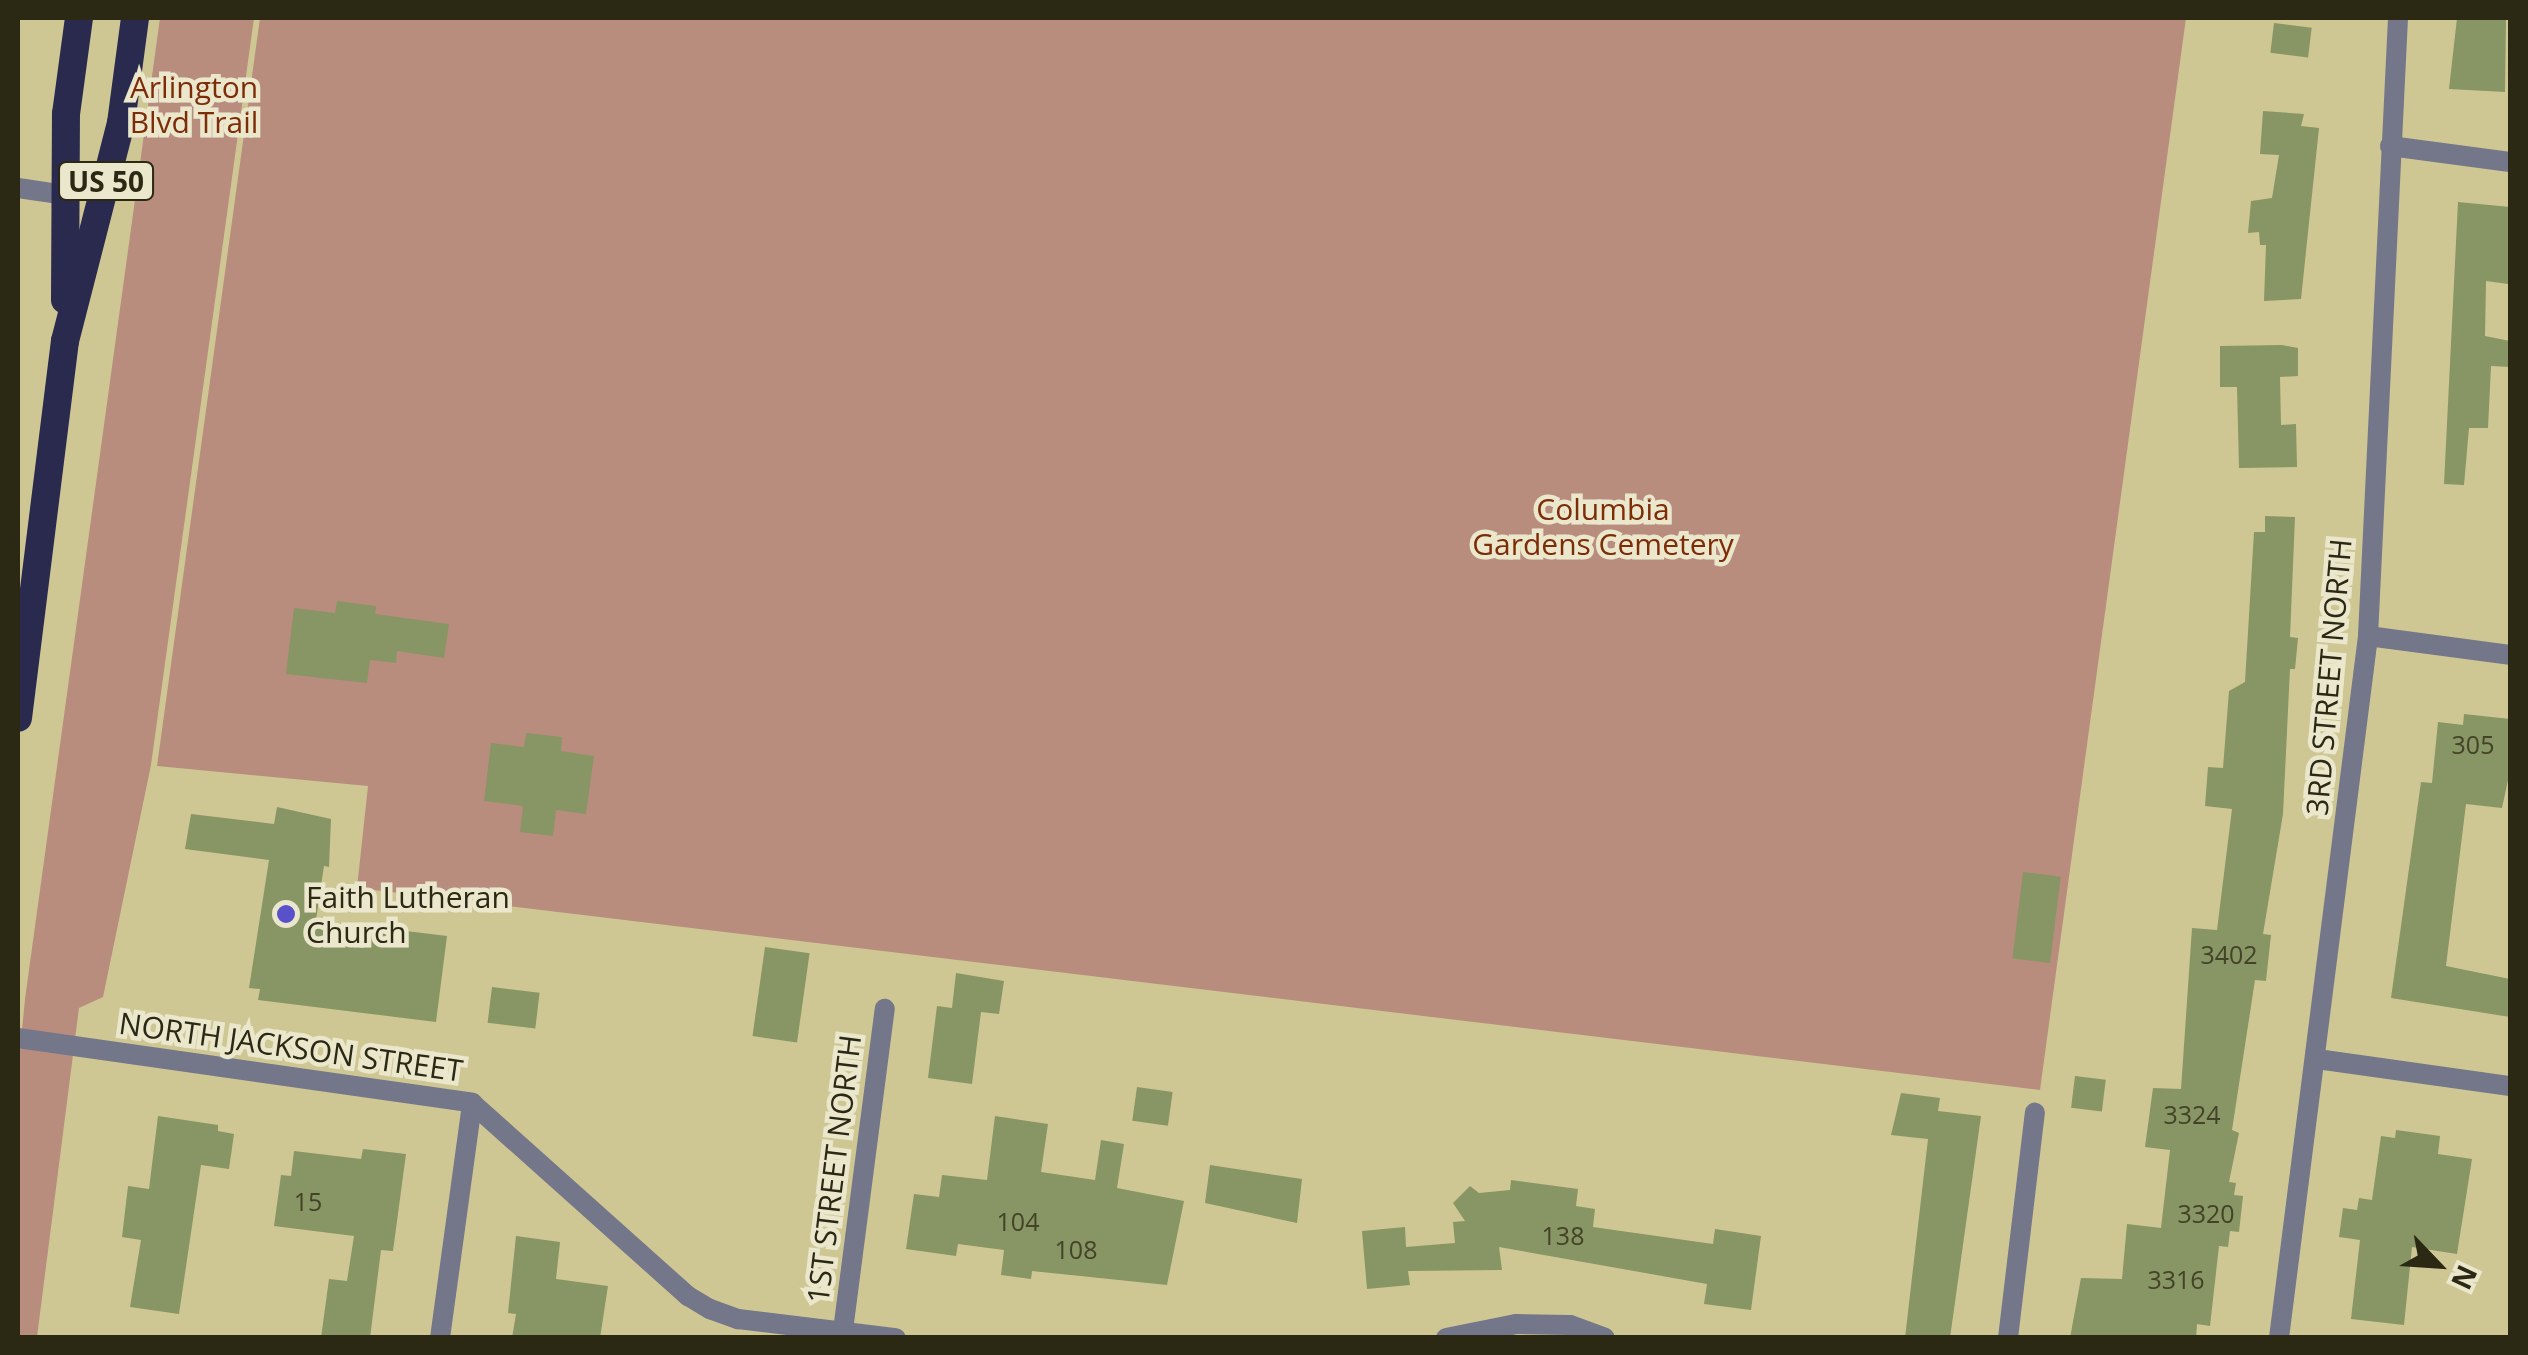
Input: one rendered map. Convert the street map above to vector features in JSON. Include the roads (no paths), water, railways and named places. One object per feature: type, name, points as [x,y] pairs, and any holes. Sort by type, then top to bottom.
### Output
[{"type":"highway","name":"US 50","points":[[18,718],[65,341],[66,114],[78,18]]},
{"type":"highway","name":"US 50","points":[[65,341],[121,123],[134,18]]},
{"type":"street","name":"3RD STREET NORTH","points":[[2278,1338],[2317,1059],[2368,636],[2398,18]]},
{"type":"street","points":[[2390,146],[2510,162]]},
{"type":"street","points":[[18,188],[66,195]]},
{"type":"street","points":[[2368,636],[2510,655]]},
{"type":"street","name":"1ST STREET NORTH","points":[[843,1334],[884,1009]]},
{"type":"street","name":"NORTH JACKSON STREET","points":[[18,1038],[472,1103],[688,1296],[738,1319],[896,1338]]},
{"type":"street","points":[[2317,1059],[2510,1086]]},
{"type":"street","points":[[440,1338],[472,1103]]},
{"type":"street","points":[[2008,1338],[2036,1113]]},
{"type":"street","points":[[1446,1338],[1516,1324],[1570,1325],[1604,1338]]},
{"type":"place","name":"Faith Lutheran Church","points":[[286,914]]},
{"type":"park label","name":"Arlington Blvd Trail","points":[[194,104]]},
{"type":"park label","name":"Columbia Gardens Cemetery","points":[[1603,526]]}]
